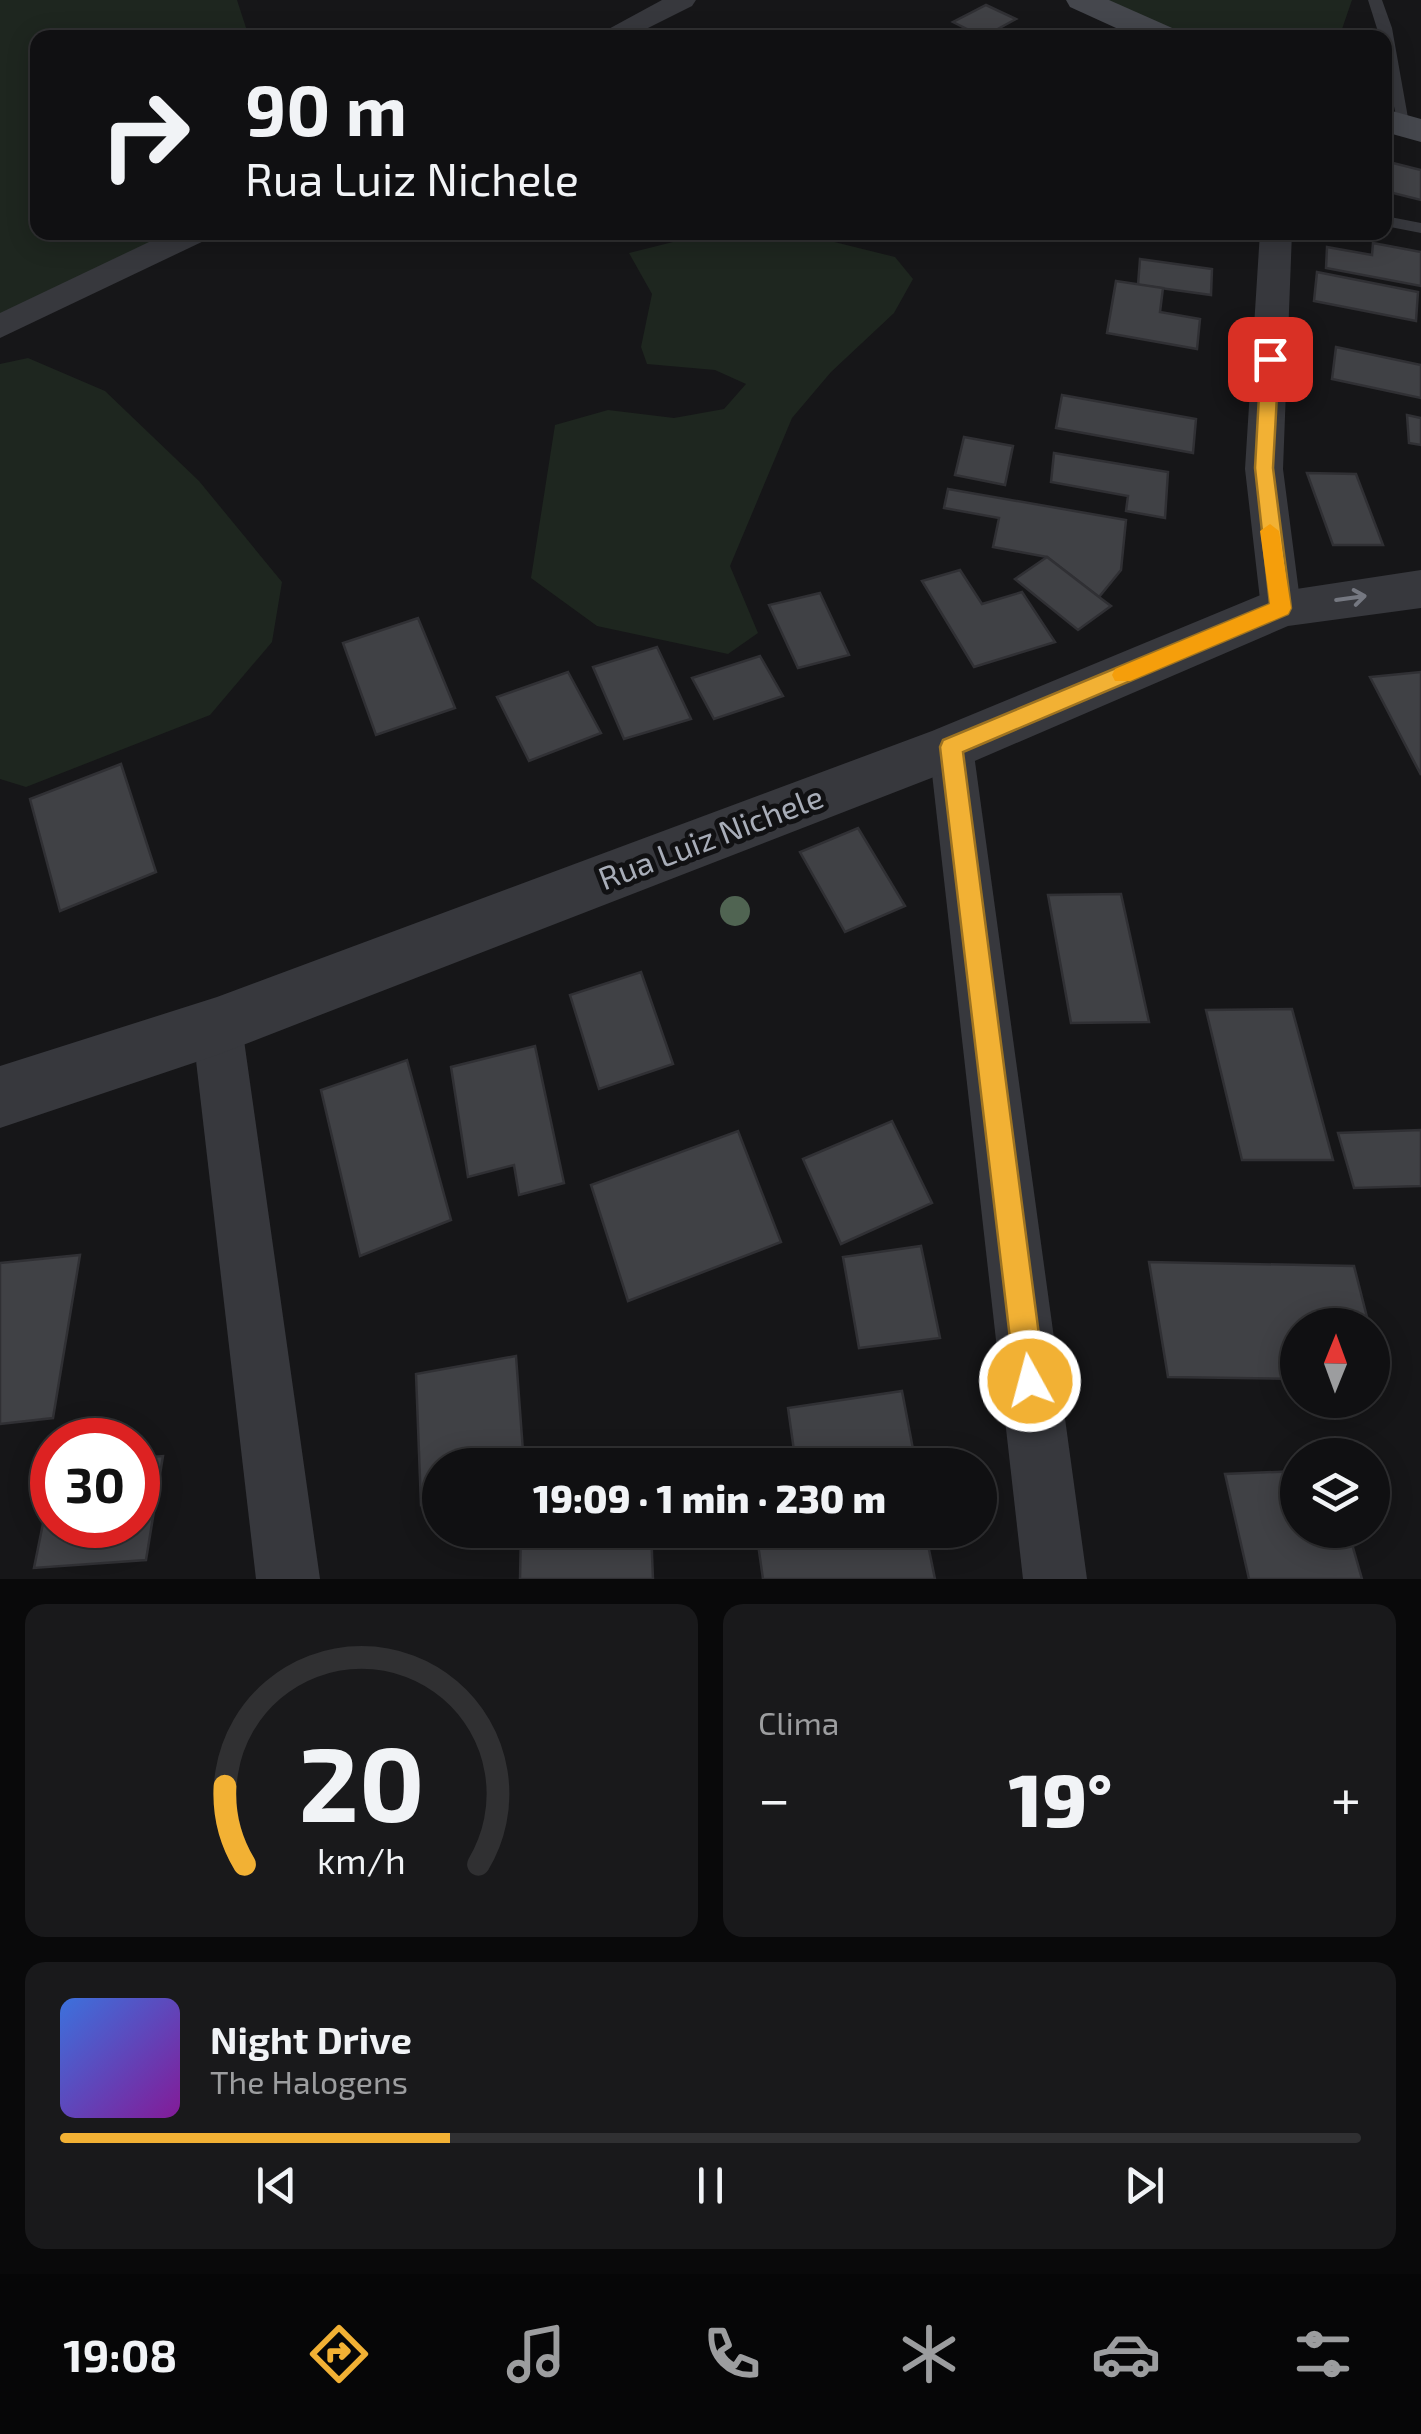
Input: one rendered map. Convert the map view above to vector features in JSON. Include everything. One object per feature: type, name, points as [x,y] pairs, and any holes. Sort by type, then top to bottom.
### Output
[{"type":"main road","points":[[1082,0],[1144,30]]},
{"type":"street","points":[[622,30],[684,0]]},
{"type":"street","points":[[0,327],[180,240]]},
{"type":"street","points":[[1276,240],[1264,468],[1281,608]]},
{"type":"street","name":"Rua Luiz Nichele","points":[[0,1098],[217,1026],[951,747],[1281,608],[1421,589]]},
{"type":"street","points":[[951,747],[1054,1579]]},
{"type":"street","points":[[217,1026],[288,1579]]},
{"type":"lane","points":[[1375,0],[1385,30]]},
{"type":"lane","points":[[1392,64],[1404,126]]},
{"type":"lane","points":[[1392,222],[1421,228]]},
{"type":"shaded area","points":[[0,0],[237,0],[247,30],[30,30],[30,240],[166,240],[0,319]]},
{"type":"shaded area","points":[[1100,0],[1352,0],[1341,30],[1170,30]]},
{"type":"shaded area","points":[[681,240],[826,240],[895,257],[913,279],[894,313],[831,372],[792,418],[730,566],[758,633],[728,654],[597,626],[531,578],[555,425],[608,410],[674,418],[724,409],[746,384],[715,370],[647,364],[641,347],[652,294],[629,253]]},
{"type":"shaded area","points":[[28,358],[105,391],[199,481],[282,582],[272,642],[210,715],[26,787],[0,779],[0,364]]},
{"type":"building","points":[[986,5],[1016,19],[996,30],[969,30],[953,22]]},
{"type":"building","points":[[1392,163],[1421,170],[1421,200],[1392,193]]},
{"type":"building","points":[[1373,243],[1421,252],[1421,286],[1326,268],[1327,247],[1372,255]]},
{"type":"building","points":[[1140,259],[1212,269],[1211,295],[1138,285]]},
{"type":"building","points":[[1317,272],[1418,292],[1416,321],[1314,301]]},
{"type":"building","points":[[1116,281],[1163,288],[1160,312],[1200,319],[1197,349],[1107,333]]},
{"type":"building","points":[[1336,347],[1421,365],[1421,398],[1332,379]]},
{"type":"building","points":[[1062,395],[1196,419],[1193,453],[1056,428]]},
{"type":"building","points":[[1407,415],[1421,418],[1421,445],[1409,443]]},
{"type":"building","points":[[964,437],[1013,446],[1005,485],[955,475]]},
{"type":"building","points":[[1054,453],[1168,472],[1165,518],[1126,511],[1128,496],[1051,482]]},
{"type":"building","points":[[1307,473],[1356,474],[1383,545],[1333,545]]},
{"type":"building","points":[[948,489],[1126,520],[1121,570],[1099,597],[1047,557],[993,547],[999,518],[944,508]]},
{"type":"building","points":[[1047,557],[1111,606],[1078,630],[1015,579]]},
{"type":"building","points":[[960,570],[982,604],[1022,592],[1055,642],[974,667],[922,581]]},
{"type":"building","points":[[820,593],[849,655],[798,668],[769,605]]},
{"type":"building","points":[[418,618],[455,708],[376,735],[343,643]]},
{"type":"building","points":[[657,647],[691,719],[624,739],[593,667]]},
{"type":"building","points":[[760,656],[783,696],[714,719],[692,678]]},
{"type":"building","points":[[568,672],[601,733],[529,761],[497,697]]},
{"type":"building","points":[[1421,672],[1421,775],[1370,677]]},
{"type":"building","points":[[121,764],[156,872],[60,911],[30,799]]},
{"type":"building","points":[[858,828],[905,906],[845,932],[800,852]]},
{"type":"building","points":[[1121,894],[1149,1022],[1071,1023],[1048,895]]},
{"type":"building","points":[[641,972],[673,1064],[599,1089],[570,995]]},
{"type":"building","points":[[1292,1009],[1333,1160],[1242,1160],[1206,1010]]},
{"type":"building","points":[[535,1046],[564,1183],[519,1195],[514,1165],[468,1177],[451,1067]]},
{"type":"building","points":[[407,1060],[451,1220],[360,1256],[321,1090]]},
{"type":"building","points":[[892,1121],[932,1203],[841,1244],[803,1159]]},
{"type":"building","points":[[1421,1130],[1421,1186],[1354,1188],[1338,1133]]},
{"type":"building","points":[[738,1131],[781,1242],[628,1301],[591,1185]]},
{"type":"building","points":[[921,1246],[940,1338],[859,1348],[843,1257]]},
{"type":"building","points":[[80,1255],[53,1418],[0,1424],[0,1263]]},
{"type":"building","points":[[1149,1262],[1354,1266],[1365,1308],[1280,1308],[1280,1379],[1168,1377]]},
{"type":"building","points":[[516,1356],[523,1448],[422,1448],[421,1505],[416,1374]]},
{"type":"building","points":[[902,1391],[913,1448],[794,1448],[788,1408]]},
{"type":"building","points":[[1280,1472],[1280,1548],[1353,1548],[1362,1579],[1249,1579],[1225,1474]]},
{"type":"building","points":[[38,1548],[148,1548],[146,1560],[34,1568]]},
{"type":"building","points":[[521,1548],[652,1548],[653,1579],[520,1579]]},
{"type":"building","points":[[759,1548],[929,1548],[935,1579],[763,1579]]},
{"type":"slow traffic","points":[[1123,675],[1281,608],[1270,531]]},
{"type":"route","points":[[1030,1381],[951,747],[1281,608],[1264,468],[1270,359]]}]
